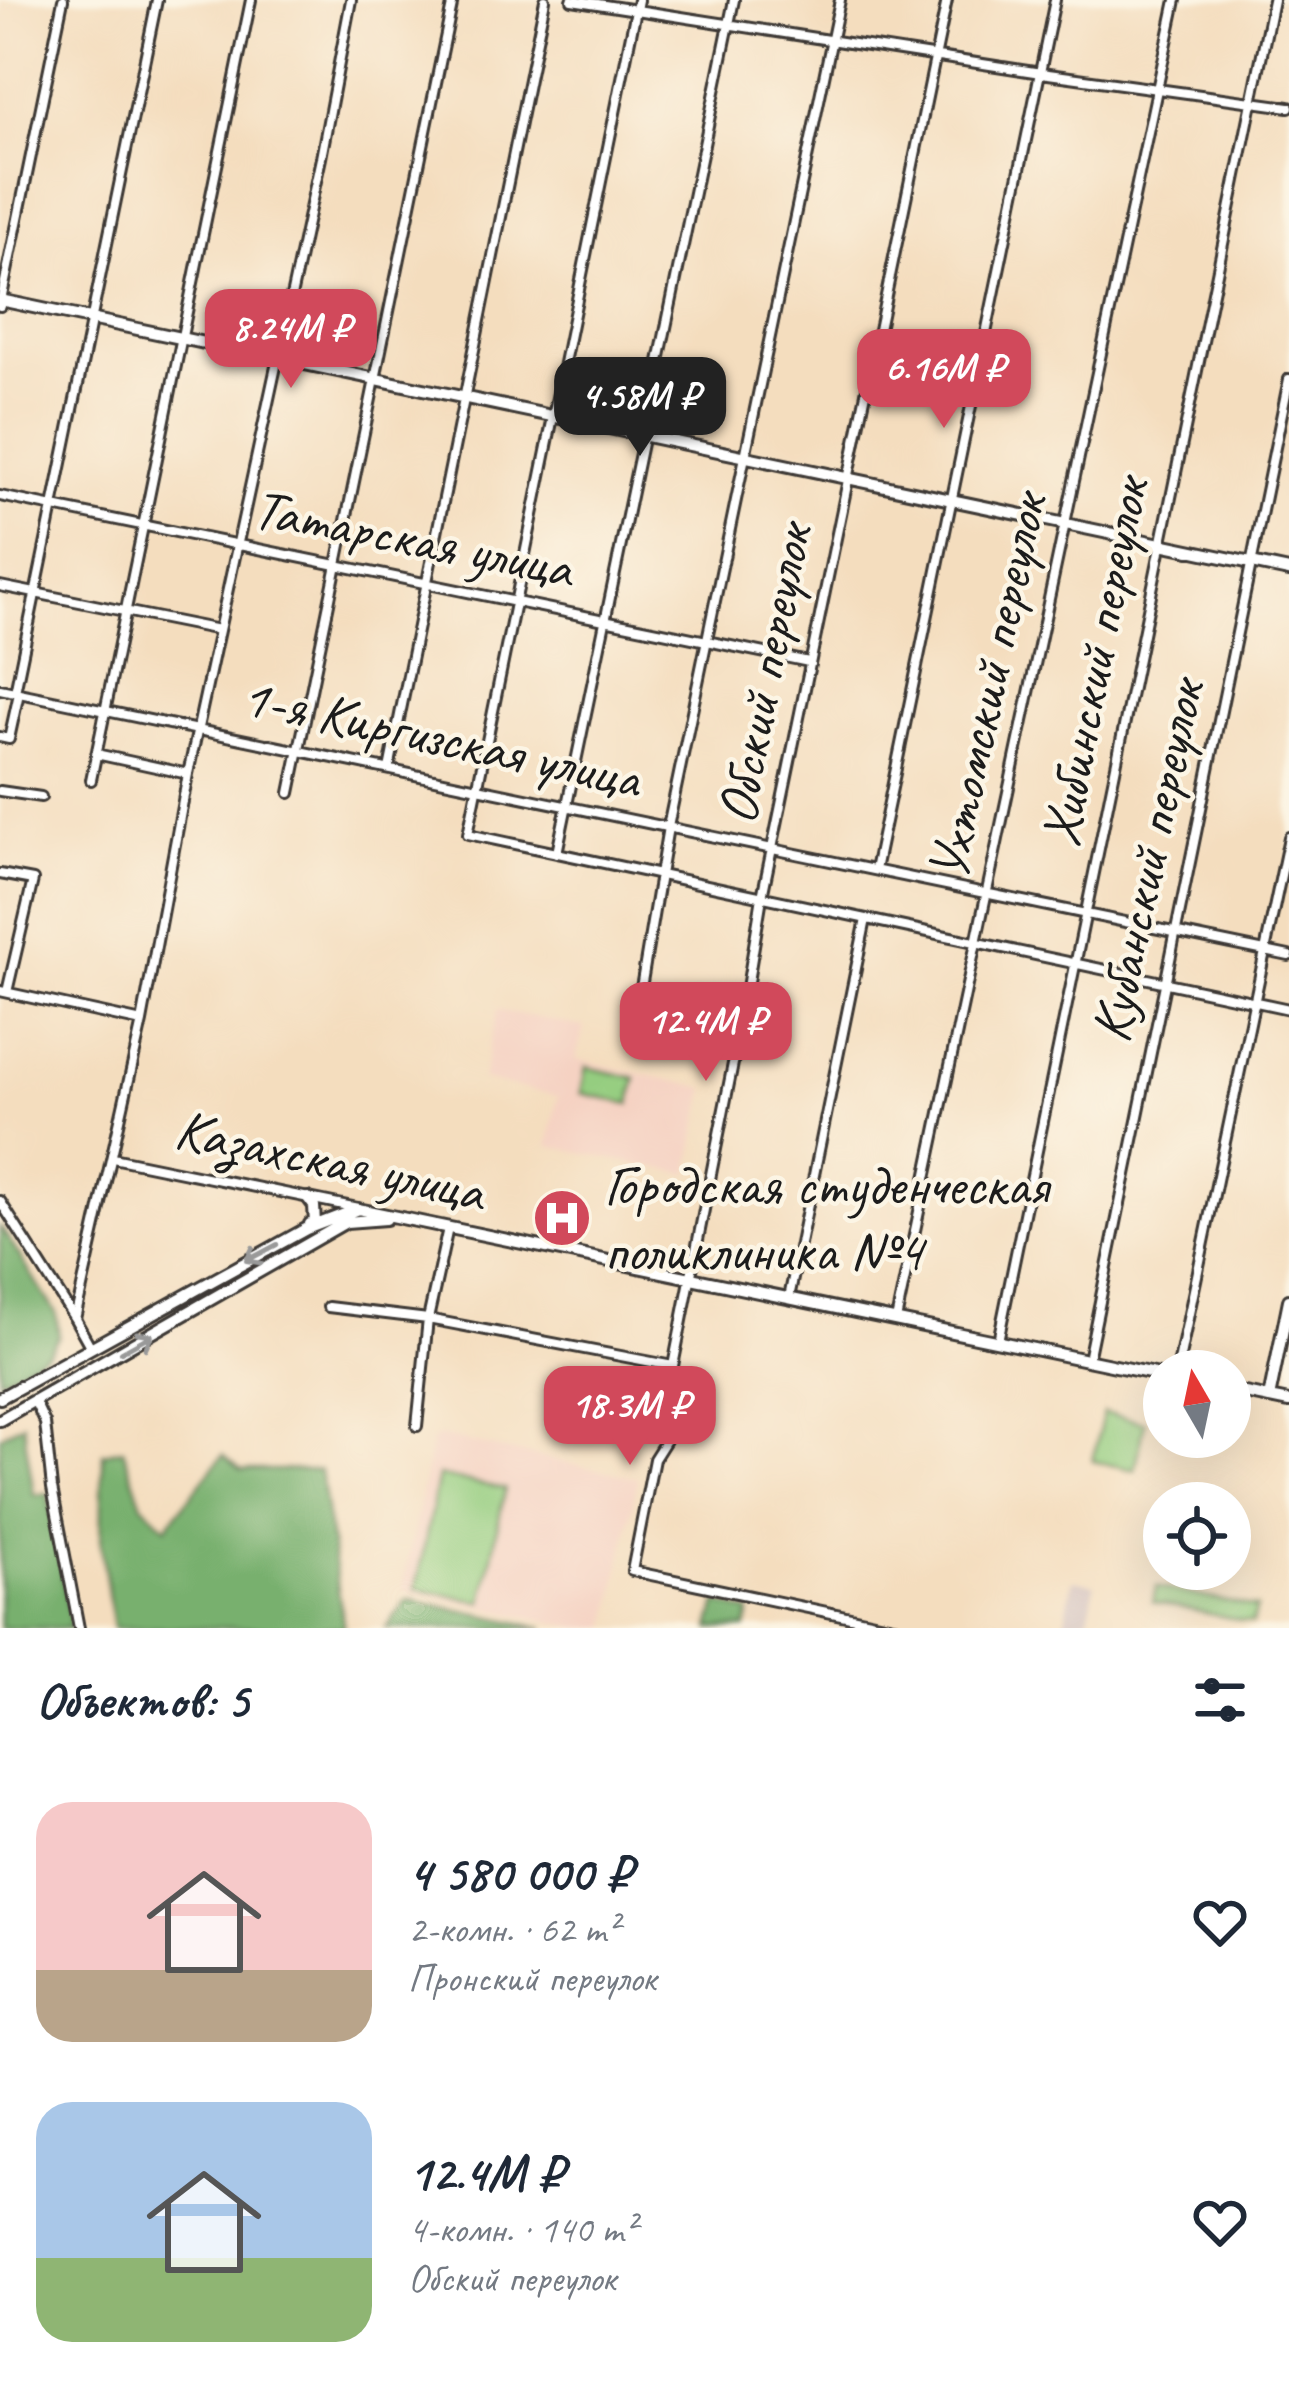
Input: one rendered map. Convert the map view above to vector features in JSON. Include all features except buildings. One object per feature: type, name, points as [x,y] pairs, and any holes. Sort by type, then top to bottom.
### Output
[{"type":"main road","points":[[0,302],[1289,571]]},
{"type":"main road","points":[[308,1198],[314,1206],[311,1226]]},
{"type":"main road","points":[[0,1398],[311,1226],[342,1212],[368,1210]]},
{"type":"main road","name":"Казахская улица","points":[[368,1210],[1143,1372]]},
{"type":"main road","points":[[0,1420],[346,1222],[364,1218],[413,1222]]},
{"type":"main road","points":[[1269,1398],[1289,1300]]},
{"type":"main road","points":[[165,1305],[175,1322]]},
{"type":"main road","points":[[25,1384],[34,1400]]},
{"type":"main road","points":[[1251,1394],[1289,1402]]},
{"type":"street","points":[[0,302],[63,0]]},
{"type":"street","points":[[4,738],[157,0]]},
{"type":"street","points":[[91,780],[251,0]]},
{"type":"street","points":[[75,1319],[142,1022],[188,773],[351,0]]},
{"type":"street","points":[[290,793],[453,0]]},
{"type":"street","points":[[389,770],[545,0]]},
{"type":"street","points":[[572,0],[638,5],[729,25],[1041,74],[1289,107]]},
{"type":"street","points":[[557,853],[734,0]]},
{"type":"street","points":[[640,994],[668,827],[840,0]]},
{"type":"street","name":"Обский переулок","points":[[902,1628],[632,1571],[654,1459],[666,1440],[677,1388],[673,1366],[762,897],[946,0]]},
{"type":"street","points":[[875,870],[1055,0]]},
{"type":"street","name":"Ухтомский переулок","points":[[896,1320],[1176,0]]},
{"type":"street","name":"Хибинский переулок","points":[[998,1341],[1273,0]]},
{"type":"street","points":[[638,5],[468,834],[1289,1009]]},
{"type":"street","name":"Кубанский переулок","points":[[1088,1360],[1289,379]]},
{"type":"street","name":"Татарская улица","points":[[0,496],[809,662]]},
{"type":"street","points":[[0,586],[219,630]]},
{"type":"street","name":"1-я Киргизская улица","points":[[0,689],[1289,956]]},
{"type":"street","points":[[96,754],[188,773]]},
{"type":"street","points":[[0,791],[41,797]]},
{"type":"street","points":[[1182,1350],[1289,837]]},
{"type":"street","points":[[0,874],[32,880],[4,991],[142,1022]]},
{"type":"street","points":[[789,1298],[866,919]]},
{"type":"street","name":"Казахская улица","points":[[113,1158],[368,1210]]},
{"type":"street","points":[[0,1201],[90,1346]]},
{"type":"street","points":[[417,1426],[428,1319],[448,1228]]},
{"type":"street","points":[[328,1307],[428,1319],[673,1366]]},
{"type":"street","points":[[34,1400],[45,1423],[52,1488],[79,1628]]},
{"type":"shaded area","points":[[497,1010],[584,1027],[576,1059],[706,1088],[689,1174],[548,1146],[558,1096],[482,1080]]},
{"type":"shaded area","points":[[439,1436],[638,1478],[608,1628],[580,1628],[402,1590],[432,1440]]},
{"type":"shaded area","points":[[1073,1580],[1095,1584],[1086,1628],[1063,1628]]},
{"type":"green space","points":[[586,1067],[636,1078],[631,1104],[581,1093]]},
{"type":"green space","points":[[0,1226],[56,1313],[59,1336],[48,1352],[0,1380]]},
{"type":"green space","points":[[1103,1413],[1143,1422],[1135,1470],[1093,1461]]},
{"type":"green space","points":[[23,1423],[34,1495],[48,1493],[71,1628],[0,1628],[0,1436]]},
{"type":"green space","points":[[123,1449],[142,1504],[166,1527],[223,1455],[242,1470],[320,1470],[344,1628],[113,1628],[101,1545],[103,1453]]},
{"type":"green space","points":[[438,1476],[505,1489],[483,1602],[416,1589]]},
{"type":"green space","points":[[1155,1590],[1170,1590],[1256,1608],[1252,1623],[1153,1602]]},
{"type":"green space","points":[[407,1599],[545,1628],[386,1628]]},
{"type":"green space","points":[[717,1603],[750,1612],[746,1628],[710,1628]]},
{"type":"place","name":"Городская студенческая поликлиника №4","points":[[562,1218]]}]
